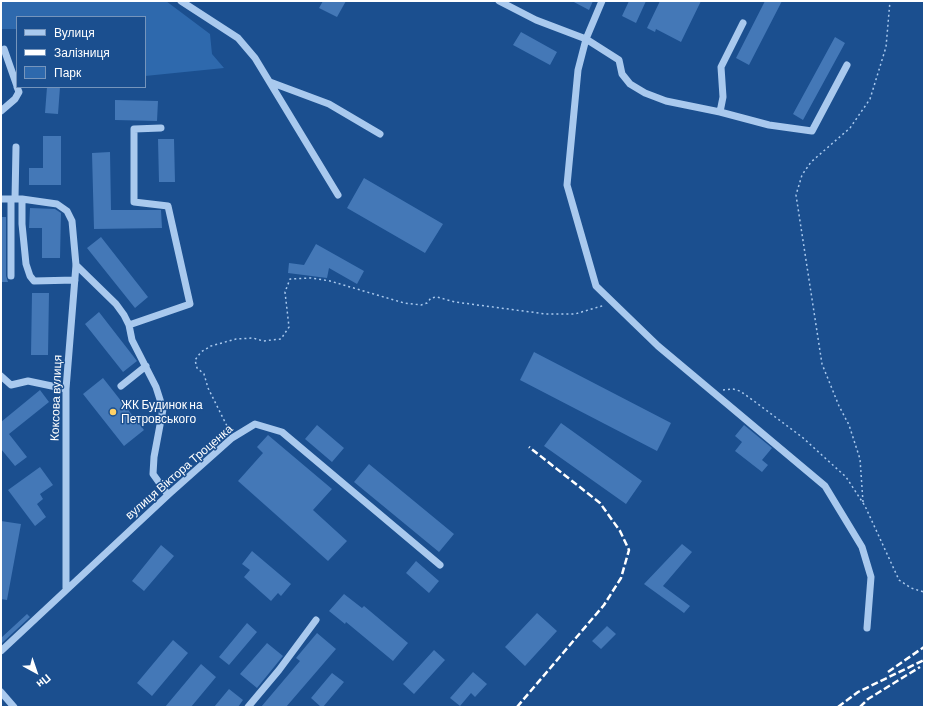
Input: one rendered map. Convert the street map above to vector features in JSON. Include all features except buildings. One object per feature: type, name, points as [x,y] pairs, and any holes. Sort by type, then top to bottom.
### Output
[{"type":"street","points":[[181,1],[238,38],[255,58],[338,195]]},
{"type":"street","points":[[499,1],[536,20],[586,39],[619,60],[622,74],[630,84],[645,93],[666,101],[720,112],[769,125],[812,131],[847,65]]},
{"type":"street","points":[[602,1],[586,39],[578,70],[567,185],[596,286],[658,346],[825,486],[862,547],[871,576],[867,628]]},
{"type":"street","points":[[720,112],[723,97],[721,67],[743,23]]},
{"type":"street","points":[[4,49],[16,84]]},
{"type":"street","points":[[270,82],[329,104],[380,134]]},
{"type":"street","points":[[1,110],[16,99],[19,92],[17,88]]},
{"type":"street","points":[[129,325],[190,304],[168,206],[134,202],[134,129],[160,128]]},
{"type":"street","points":[[11,276],[16,199],[16,147]]},
{"type":"street","points":[[1,199],[16,199]]},
{"type":"street","points":[[16,199],[22,224],[30,276],[34,281],[75,280]]},
{"type":"street","name":"Коксова вулиця","points":[[16,199],[57,204],[66,211],[72,221],[76,265],[66,389],[66,588]]},
{"type":"street","points":[[76,265],[116,304],[129,325],[132,340],[156,387],[163,409],[154,457],[154,474],[168,495]]},
{"type":"street","points":[[121,386],[146,366]]},
{"type":"street","points":[[1,376],[11,386],[28,381],[66,389]]},
{"type":"street","name":"вулиця Віктора Троценка","points":[[1,651],[66,588],[168,495],[232,438],[255,424],[282,432],[440,565]]},
{"type":"street","points":[[248,707],[279,670],[316,620]]},
{"type":"street","points":[[1,692],[14,707]]},
{"type":"path","points":[[863,502],[860,459],[849,425],[839,406],[822,364],[796,194],[802,175],[811,162],[850,128],[870,99],[886,48],[890,1]]},
{"type":"path","points":[[232,438],[208,388],[204,374],[194,363],[195,360],[201,352],[212,346],[236,339],[253,338],[263,341],[281,339],[289,327],[285,292],[290,279],[303,277],[330,281],[404,303],[427,303],[431,298],[437,297],[455,302],[546,314],[575,314],[612,302]]},
{"type":"path","points":[[714,393],[733,388],[740,391],[802,437],[846,477],[863,502],[899,580],[911,588],[924,592]]},
{"type":"green space","points":[[1,1],[166,1],[210,34],[212,54],[224,68],[146,76],[146,16],[16,16],[16,29],[1,29]]},
{"type":"railway","points":[[517,707],[604,605],[621,578],[629,550],[620,531],[600,503],[529,447]]},
{"type":"railway","points":[[888,672],[924,647]]},
{"type":"railway","points":[[838,707],[858,692],[924,660]]},
{"type":"railway","points":[[860,707],[868,699],[920,667]]},
{"type":"place","name":"ЖК Будинок на Петровського","points":[[113,412]]}]
